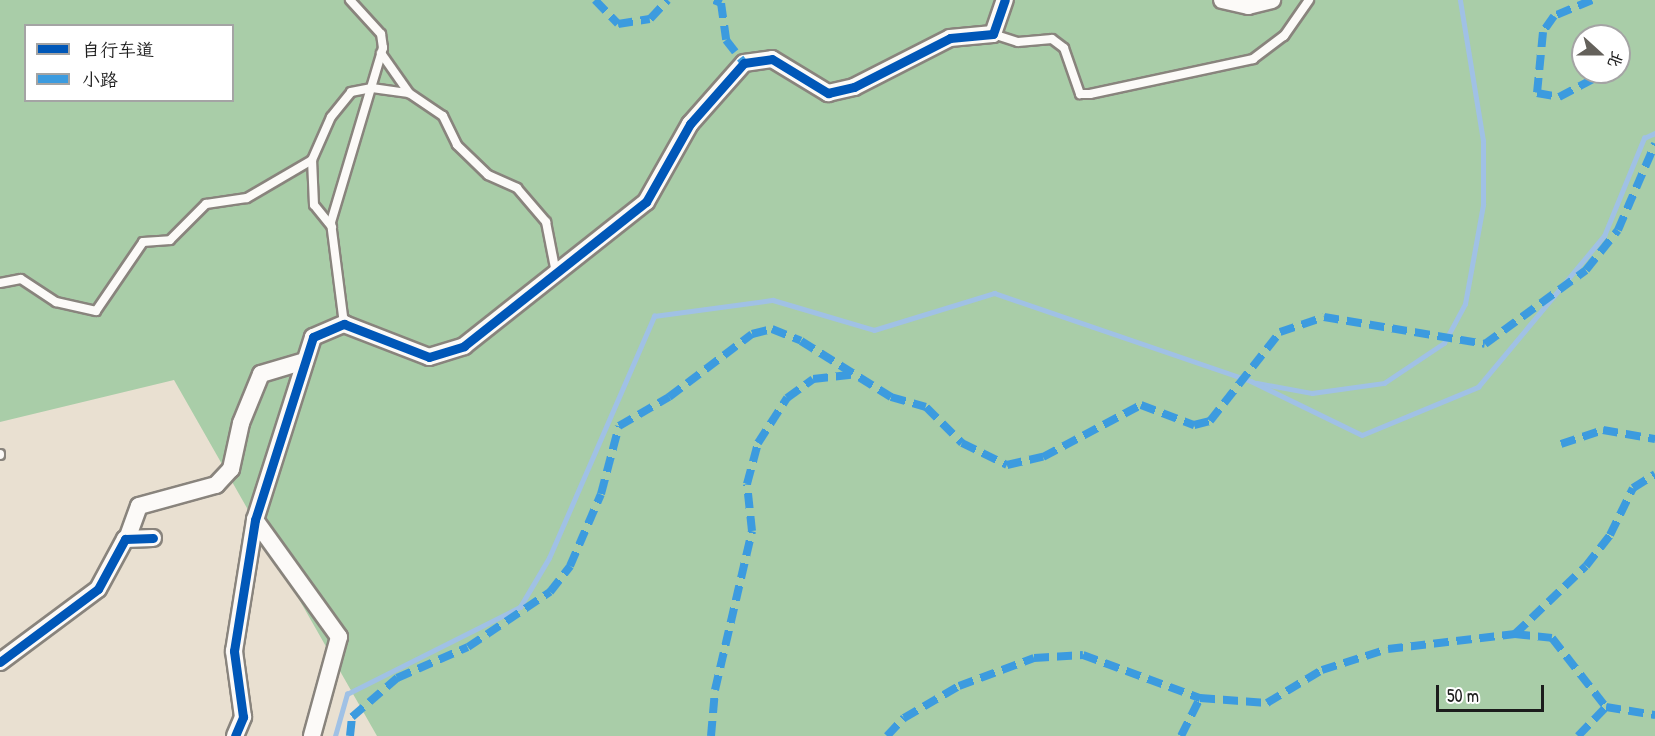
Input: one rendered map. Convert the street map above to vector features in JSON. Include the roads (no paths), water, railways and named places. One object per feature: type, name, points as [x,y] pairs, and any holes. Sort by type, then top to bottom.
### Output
[{"type":"street","points":[[235,736],[243,717],[234,651],[255,520],[313,337],[344,324],[429,357],[464,346],[646,202],[690,124],[744,63],[772,58],[828,93],[854,87],[950,38],[993,34],[1005,0]]},
{"type":"street","points":[[1222,0],[1248,6],[1272,0]]},
{"type":"street","points":[[0,662],[98,589],[127,539],[139,506],[216,485],[231,469],[241,423],[261,374],[305,361]]},
{"type":"street","points":[[255,520],[339,637],[312,736]]},
{"type":"street","points":[[127,539],[153,538]]},
{"type":"lane","points":[[344,324],[332,227],[381,53],[381,34],[350,0]]},
{"type":"lane","points":[[993,34],[1018,42],[1052,39],[1064,48],[1080,94],[1090,94],[1252,59],[1284,36],[1309,0]]},
{"type":"lane","points":[[381,53],[409,93],[443,116],[457,145],[488,175],[517,188],[546,222],[556,273]]},
{"type":"lane","points":[[332,227],[314,205],[312,160],[331,117],[351,92],[372,88],[409,93]]},
{"type":"lane","points":[[0,283],[21,279],[56,302],[96,311],[143,242],[170,240],[206,204],[247,198],[312,160]]},
{"type":"waterway","points":[[1257,383],[1312,393],[1384,383],[1444,343],[1465,304],[1483,205],[1483,141],[1460,0]]},
{"type":"waterway","points":[[335,736],[347,694],[520,607],[549,558],[654,316],[773,300],[874,330],[994,293],[1251,381],[1362,435],[1478,387],[1604,236],[1644,138],[1655,133]]}]
